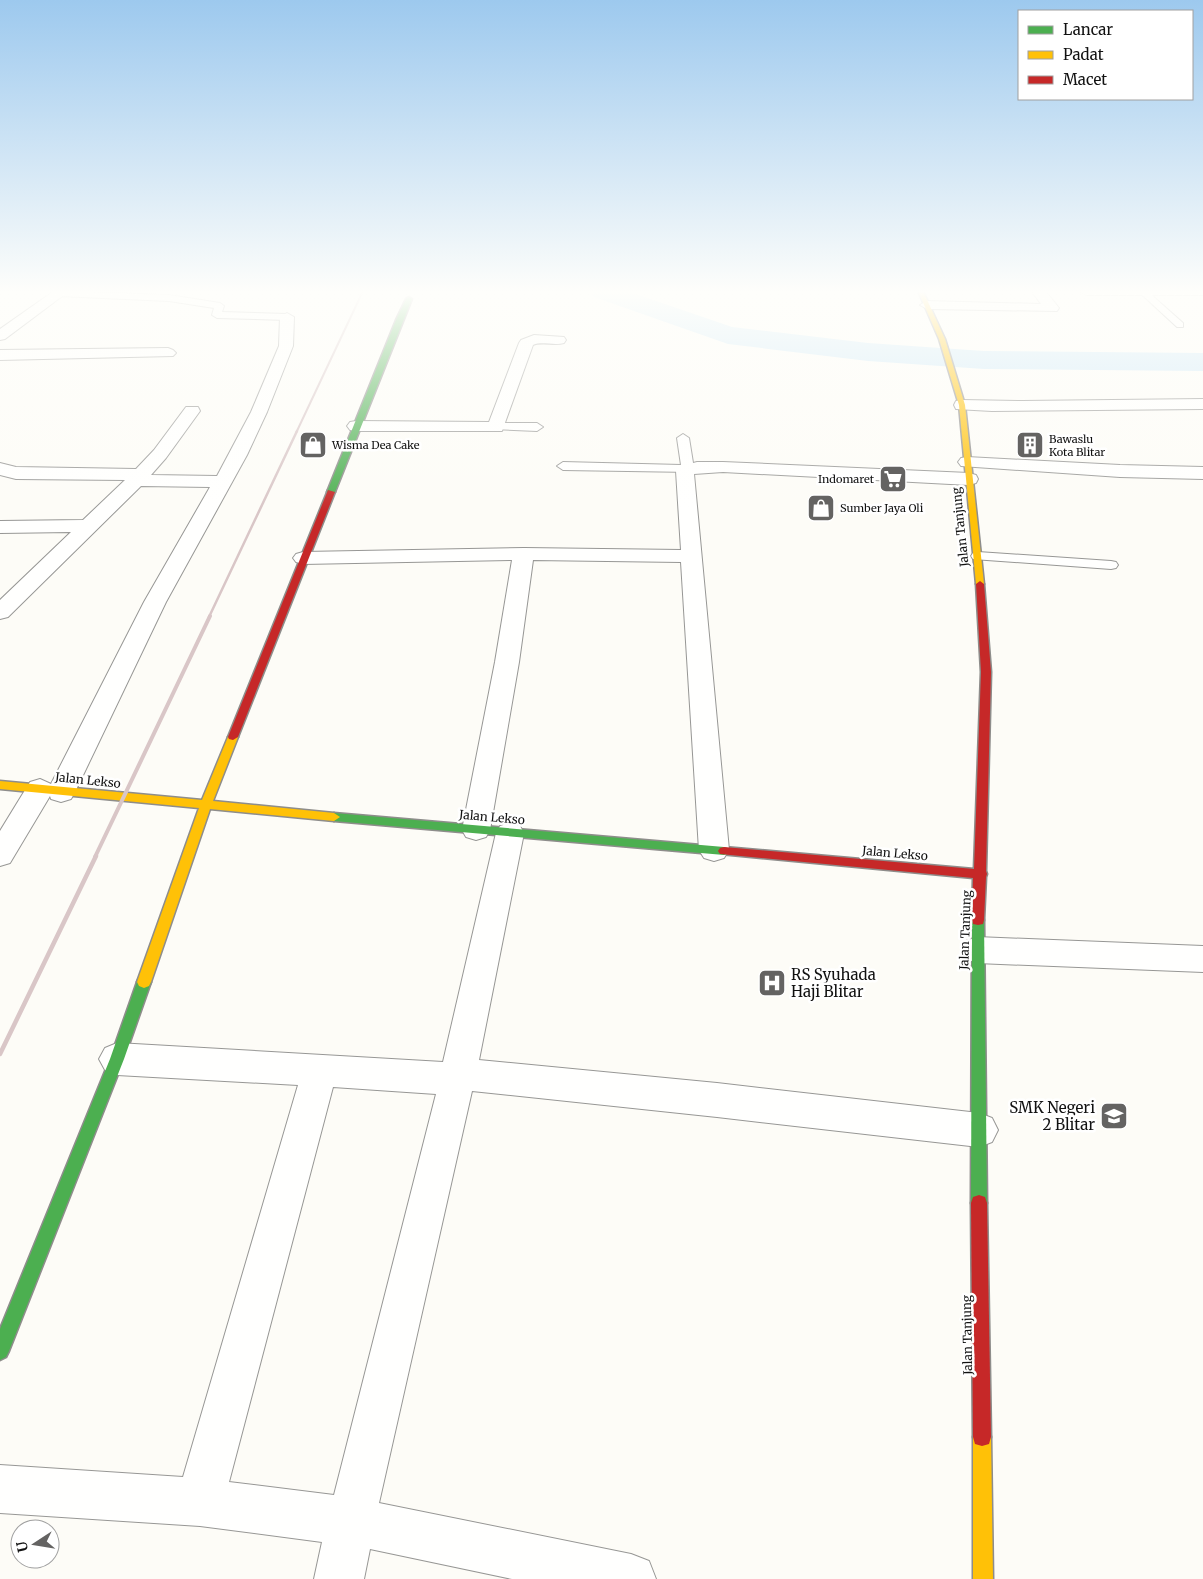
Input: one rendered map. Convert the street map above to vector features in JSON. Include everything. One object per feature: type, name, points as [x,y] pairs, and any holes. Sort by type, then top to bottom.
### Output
[{"type":"street","points":[[0,855],[50,790],[222,482],[259,412],[279,365]]},
{"type":"street","points":[[0,1351],[117,1059],[206,804],[381,365]]},
{"type":"street","points":[[356,426],[496,427],[518,365]]},
{"type":"street","name":"Jalan Tanjung","points":[[950,365],[962,405],[978,556],[986,672],[981,874],[977,950],[983,1579]]},
{"type":"street","points":[[962,405],[1203,404]]},
{"type":"street","points":[[0,612],[160,454],[192,411]]},
{"type":"street","points":[[714,850],[692,556],[684,475],[688,469],[723,467],[1203,473]]},
{"type":"street","points":[[0,469],[24,473],[222,482]]},
{"type":"street","points":[[0,527],[89,526]]},
{"type":"street","points":[[303,558],[437,554],[692,556]]},
{"type":"street","points":[[339,1579],[351,1521],[458,1077],[493,831],[507,662],[524,554]]},
{"type":"street","points":[[0,588],[23,588]]},
{"type":"street","name":"Jalan Lekso","points":[[0,785],[981,874]]},
{"type":"street","points":[[977,950],[1203,959]]},
{"type":"street","points":[[117,1059],[458,1077],[717,1100],[978,1130]]},
{"type":"street","points":[[200,1502],[320,1070]]},
{"type":"street","points":[[0,1489],[200,1502],[351,1521],[631,1579]]},
{"type":"lane","points":[[496,427],[537,427]]},
{"type":"lane","points":[[563,466],[688,469],[683,438]]},
{"type":"lane","points":[[978,556],[1111,565]]},
{"type":"railway","points":[[296,433],[328,365]]},
{"type":"railway","points":[[209,617],[297,431]]},
{"type":"railway","points":[[95,857],[210,616]]},
{"type":"railway","points":[[0,1054],[96,856]]},
{"type":"traffic: fast","points":[[331,492],[381,365]]},
{"type":"traffic: fast","points":[[334,817],[724,851]]},
{"type":"traffic: fast","points":[[978,920],[979,1203]]},
{"type":"traffic: fast","points":[[0,1351],[117,1059],[144,982]]},
{"type":"traffic: slow","points":[[950,365],[962,405],[980,584]]},
{"type":"traffic: slow","points":[[144,982],[206,804],[233,737]]},
{"type":"traffic: slow","points":[[0,785],[334,817]]},
{"type":"traffic: slow","points":[[982,1437],[983,1579]]},
{"type":"traffic: jam","points":[[233,737],[331,492]]},
{"type":"traffic: jam","points":[[978,920],[986,672],[980,584]]},
{"type":"traffic: jam","points":[[724,851],[981,874]]},
{"type":"traffic: jam","points":[[979,1203],[982,1437]]},
{"type":"place","name":"Wisma Dea Cake","points":[[313,445]]},
{"type":"place","name":"Bawaslu Kota Blitar","points":[[1030,445]]},
{"type":"place","name":"Indomaret","points":[[893,479]]},
{"type":"place","name":"Sumber Jaya Oli","points":[[821,508]]},
{"type":"place","name":"RS Syuhada Haji Blitar","points":[[772,983]]},
{"type":"place","name":"SMK Negeri 2 Blitar","points":[[1114,1116]]}]
